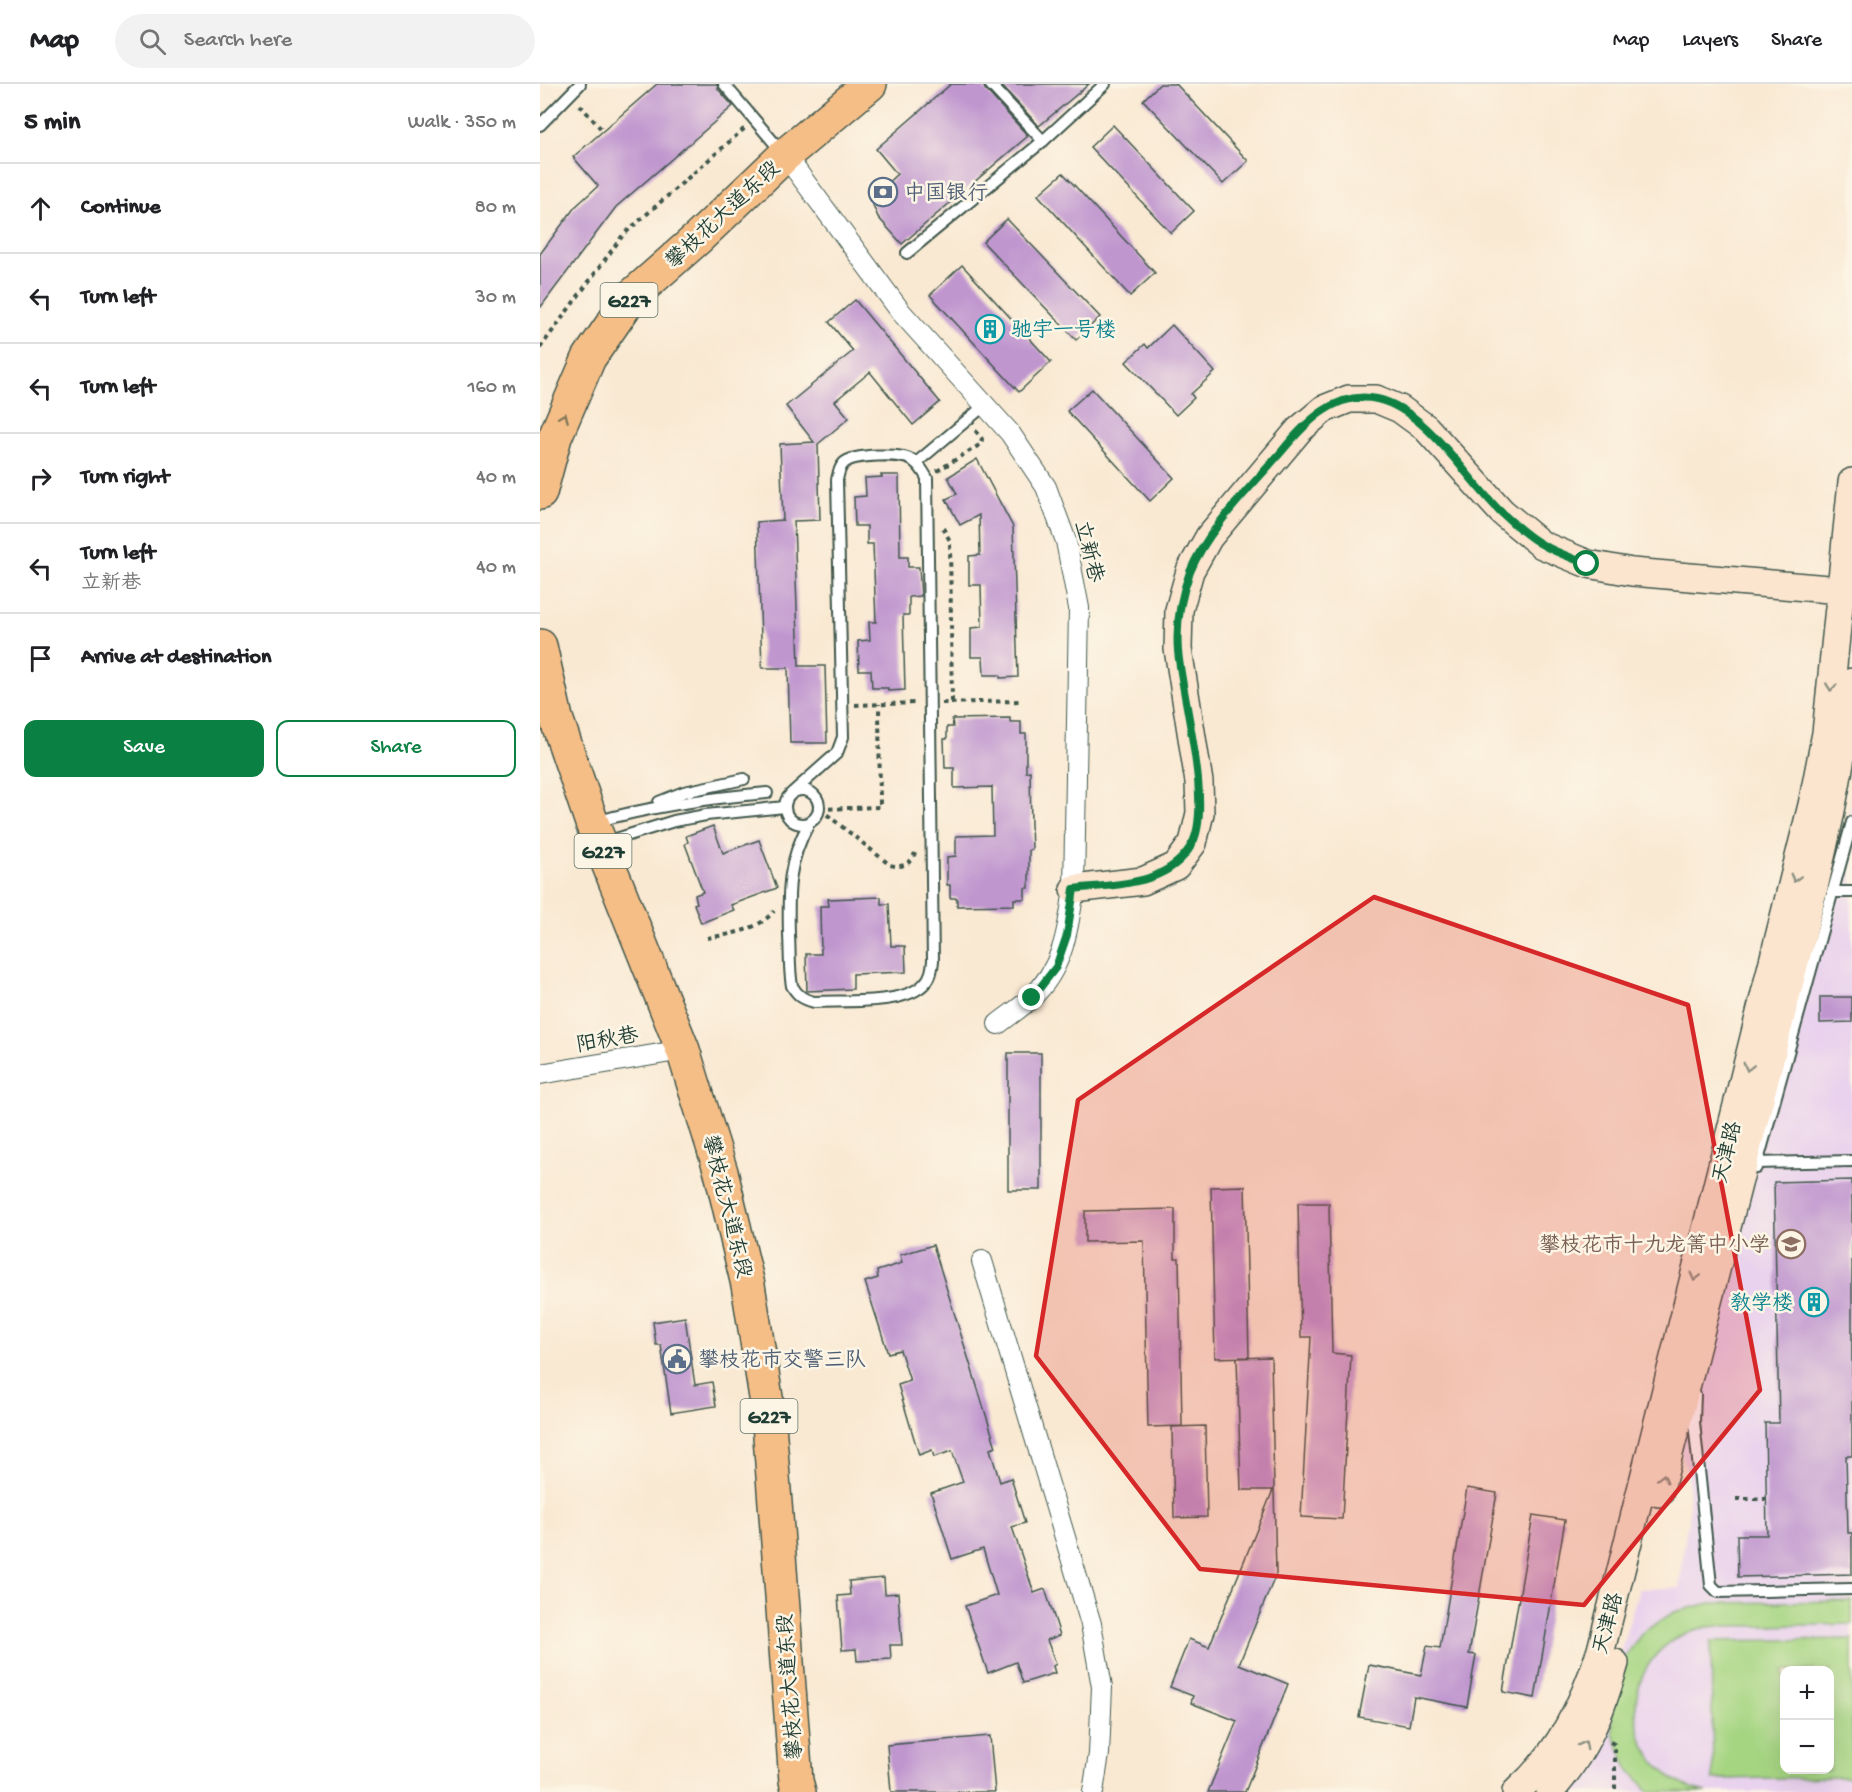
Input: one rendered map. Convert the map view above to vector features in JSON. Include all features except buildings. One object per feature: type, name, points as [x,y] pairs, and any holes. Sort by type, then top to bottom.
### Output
[{"type":"highway","name":"攀枝花大道东段","points":[[540,415],[568,348],[610,287],[678,228],[770,138],[837,84]]},
{"type":"highway","name":"攀枝花大道东段","points":[[540,493],[555,437],[589,358],[631,297],[698,238],[770,138],[870,84]]},
{"type":"highway","name":"攀枝花大道东段","points":[[540,646],[556,718],[673,1052],[731,1290],[749,1404],[780,1792]]},
{"type":"highway","name":"攀枝花大道东段","points":[[540,721],[578,839],[673,1052],[722,1172],[748,1285],[768,1410],[798,1792]]},
{"type":"main road","points":[[1074,889],[1143,881],[1176,866],[1193,843],[1200,813],[1198,782],[1178,650],[1179,610],[1190,571],[1209,537],[1299,430],[1324,409],[1349,399],[1376,399],[1400,409],[1426,428],[1502,512],[1542,545],[1587,564],[1632,572],[1847,590]]},
{"type":"main road","name":"天津路","points":[[1516,1792],[1534,1776],[1564,1737],[1590,1685],[1601,1650],[1812,805],[1826,733],[1847,590],[1852,482]]},
{"type":"main road","points":[[1550,1792],[1568,1772],[1587,1740],[1603,1702],[1618,1654],[1818,872],[1846,736],[1852,682]]},
{"type":"street","name":"立新巷","points":[[770,138],[901,312],[1010,433],[1046,487],[1066,541],[1079,608],[1074,889],[1067,935],[1056,967],[1032,998],[998,1024]]},
{"type":"street","name":"阳秋巷","points":[[540,1074],[673,1052]]},
{"type":"street","points":[[982,1262],[1091,1623],[1102,1687],[1099,1754],[1093,1792]]},
{"type":"lane","points":[[540,125],[580,84]]},
{"type":"lane","points":[[724,84],[770,138]]},
{"type":"lane","points":[[990,84],[1043,141]]},
{"type":"lane","points":[[907,253],[1043,141],[1105,84]]},
{"type":"lane","points":[[916,463],[985,405]]},
{"type":"lane","points":[[792,793],[802,790],[813,793],[820,809],[814,820],[797,824],[792,821],[786,813],[788,797],[792,793],[837,753],[843,737],[837,480],[839,471],[844,464],[860,457],[902,456],[916,463],[927,478],[933,961],[931,973],[925,983],[904,996],[888,998],[814,1002],[797,995],[790,976],[788,891],[795,854],[809,823]]},
{"type":"lane","points":[[596,833],[637,810],[684,792],[744,779]]},
{"type":"lane","points":[[637,810],[701,799],[766,793]]},
{"type":"lane","points":[[596,833],[664,824],[706,815],[785,807]]},
{"type":"lane","points":[[1852,822],[1756,1168],[1852,1161]]},
{"type":"lane","points":[[1832,892],[1852,892]]},
{"type":"lane","points":[[1741,1218],[1701,1352],[1696,1386],[1694,1422],[1711,1585],[1718,1592],[1852,1589]]},
{"type":"path","points":[[583,108],[603,131]]},
{"type":"path","points":[[540,348],[623,235],[770,138]]},
{"type":"path","points":[[927,478],[981,444],[982,439],[967,420]]},
{"type":"path","points":[[927,498],[950,541],[952,703]]},
{"type":"path","points":[[915,703],[915,714]]},
{"type":"path","points":[[820,809],[880,807],[879,704]]},
{"type":"path","points":[[820,809],[890,865],[908,864],[913,859],[916,847]]},
{"type":"path","points":[[707,938],[745,931],[756,925],[768,918],[788,891]]},
{"type":"path","points":[[1736,1499],[1766,1499]]},
{"type":"path","points":[[1605,1744],[1611,1742],[1614,1744],[1615,1792]]},
{"type":"highlighted area","points":[[1374,897],[1688,1005],[1760,1390],[1584,1605],[1200,1569],[1036,1356],[1078,1100]]},
{"type":"shaded area","name":"攀枝花市十九龙箐中小学","points":[[1852,802],[1852,1792],[1568,1792],[1586,1768],[1639,1589],[1679,1588],[1689,1523],[1688,1475],[1676,1436]]},
{"type":"green space","points":[[1852,1601],[1852,1624],[1702,1628],[1684,1634],[1660,1651],[1645,1672],[1637,1696],[1637,1721],[1644,1745],[1659,1766],[1680,1783],[1707,1792],[1649,1792],[1628,1768],[1613,1734],[1611,1698],[1621,1662],[1643,1632],[1674,1612],[1710,1603]]},
{"type":"green space","points":[[1852,1639],[1852,1777],[1713,1779],[1711,1641]]},
{"type":"place","name":"中国银行","points":[[883,192]]},
{"type":"place","name":"驰宇一号楼","points":[[990,329]]},
{"type":"place","name":"攀枝花市十九龙箐中小学","points":[[1791,1244]]},
{"type":"place","name":"教学楼","points":[[1814,1302]]},
{"type":"place","name":"攀枝花市交警三队","points":[[677,1359]]},
{"type":"route","points":[[1032,998],[1056,967],[1067,935],[1074,889],[1143,881],[1176,866],[1193,843],[1200,813],[1198,782],[1178,650],[1179,610],[1190,571],[1209,537],[1299,430],[1324,409],[1349,399],[1376,399],[1400,409],[1426,428],[1502,512],[1542,545],[1587,564]]}]
